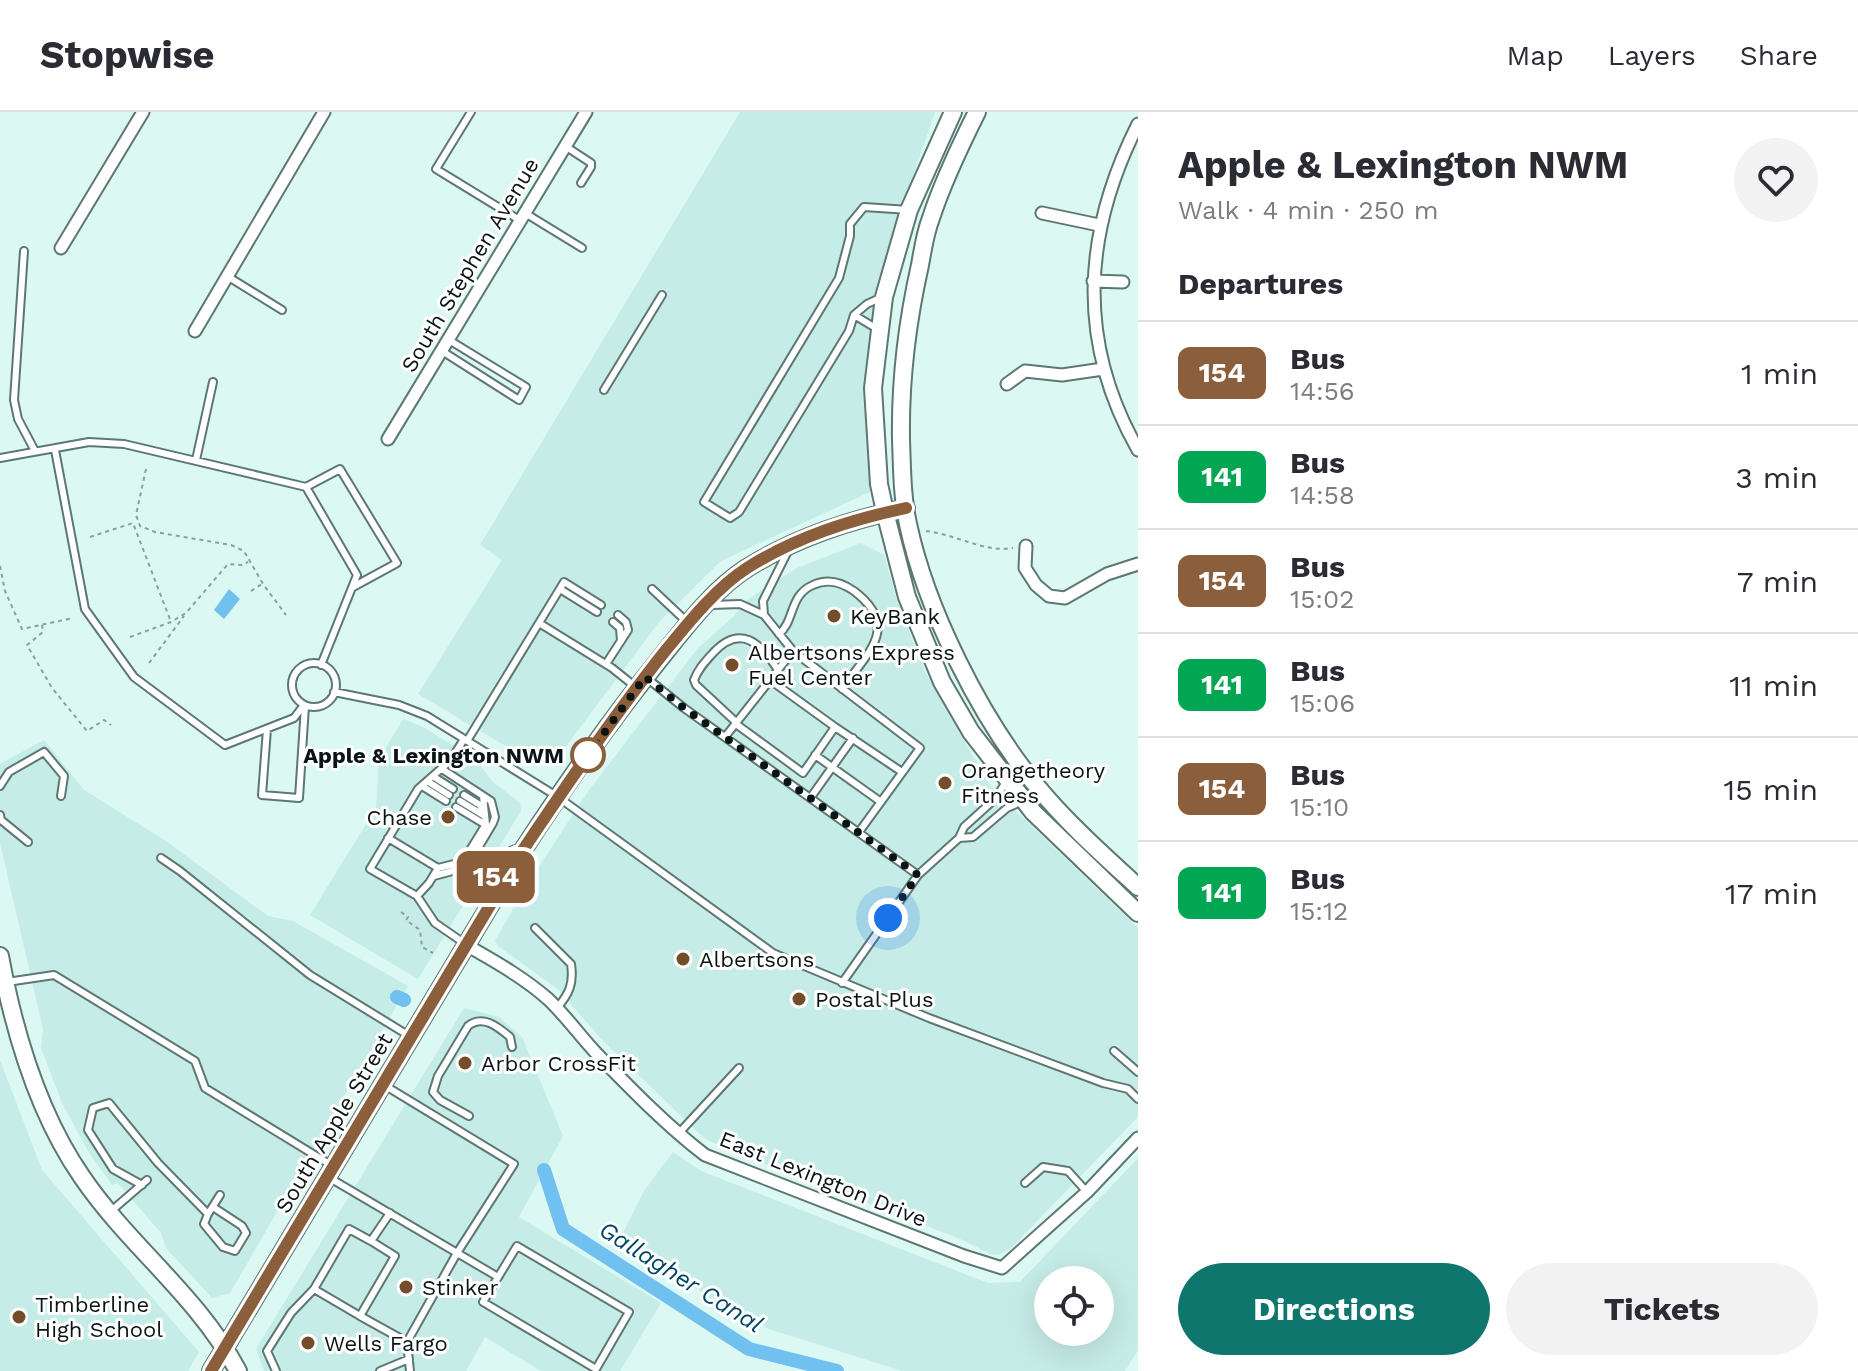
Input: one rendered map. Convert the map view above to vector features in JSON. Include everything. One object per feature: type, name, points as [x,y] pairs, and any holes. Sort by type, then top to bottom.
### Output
[{"type":"main road","points":[[953,112],[909,210],[884,297],[873,388],[879,484],[885,512],[907,597],[942,682],[971,732],[1024,801],[1080,860],[1138,913]]},
{"type":"main road","points":[[977,112],[954,158],[929,221],[911,303],[900,387],[906,508],[919,566],[953,650],[977,698],[1034,783],[1080,834],[1138,887]]},
{"type":"main road","name":"South Apple Street","points":[[211,1371],[495,897],[493,884],[502,865],[511,855],[521,853],[641,682],[706,605],[745,569],[793,543],[845,522],[906,508]]},
{"type":"main road","points":[[0,956],[2,982],[37,1097],[81,1177],[202,1315],[238,1371]]},
{"type":"street","points":[[61,248],[143,112]]},
{"type":"street","points":[[195,331],[324,112]]},
{"type":"street","name":"South Stephen Avenue","points":[[388,439],[586,112]]},
{"type":"street","points":[[1138,124],[1107,196],[1099,225],[1093,281],[1103,369],[1138,450]]},
{"type":"street","points":[[1042,213],[1099,225]]},
{"type":"street","points":[[1093,281],[1123,282]]},
{"type":"street","points":[[1007,384],[1025,371],[1062,375],[1103,369]]},
{"type":"street","points":[[1026,546],[1025,568],[1036,585],[1049,596],[1065,598],[1107,574],[1138,564]]},
{"type":"street","name":"East Lexington Drive","points":[[466,945],[512,972],[557,1009],[596,1053],[679,1133],[705,1155],[725,1165],[1002,1268],[1087,1192]]},
{"type":"street","points":[[1087,1192],[1138,1138]]},
{"type":"lane","points":[[471,112],[436,169],[582,248]]},
{"type":"lane","points":[[565,146],[591,163],[581,183]]},
{"type":"lane","points":[[884,297],[867,304],[854,315],[849,331],[739,512],[730,518],[704,502],[839,278],[850,224],[864,207],[909,210]]},
{"type":"lane","points":[[24,251],[14,400],[18,419],[35,451]]},
{"type":"lane","points":[[227,276],[282,310]]},
{"type":"lane","points":[[604,390],[662,295]]},
{"type":"lane","points":[[854,315],[880,330]]},
{"type":"lane","points":[[442,351],[519,400],[526,387],[449,340]]},
{"type":"lane","points":[[196,460],[213,382]]},
{"type":"lane","points":[[0,458],[89,442],[124,444],[306,487],[340,469],[397,563],[353,587]]},
{"type":"lane","points":[[55,450],[85,609],[134,677],[225,745],[294,718],[305,705]]},
{"type":"lane","points":[[306,487],[357,575],[321,665]]},
{"type":"lane","points":[[764,615],[763,601],[793,543]]},
{"type":"lane","points":[[779,634],[785,629],[789,611],[811,585],[829,581],[843,583],[871,604],[879,628],[876,640],[842,689]]},
{"type":"lane","points":[[562,585],[601,605]]},
{"type":"lane","points":[[562,585],[597,612]]},
{"type":"lane","points":[[466,945],[435,923],[417,896],[370,869],[428,781],[466,740],[562,585]]},
{"type":"lane","points":[[652,589],[689,624]]},
{"type":"lane","points":[[706,605],[740,604],[764,615],[793,651],[920,748],[859,832]]},
{"type":"lane","points":[[606,664],[621,644],[616,619]]},
{"type":"lane","points":[[539,623],[641,682],[725,737],[918,875]]},
{"type":"lane","points":[[778,670],[768,654],[738,636],[723,643],[700,668],[694,680],[736,723],[803,773],[835,727]]},
{"type":"lane","points":[[725,737],[793,651]]},
{"type":"lane","points":[[307,665],[321,665],[334,679],[334,692],[326,704],[311,707],[294,695],[292,680],[307,665]]},
{"type":"lane","points":[[770,680],[902,772]]},
{"type":"lane","points":[[334,692],[399,705],[427,716],[558,797],[773,953],[842,983],[1092,1079],[1128,1089],[1138,1099]]},
{"type":"lane","points":[[267,729],[262,795],[299,798],[305,705]]},
{"type":"lane","points":[[811,797],[853,738]]},
{"type":"lane","points":[[0,786],[9,772],[44,752],[64,776],[61,796]]},
{"type":"lane","points":[[815,755],[881,802]]},
{"type":"lane","points":[[434,876],[460,869],[471,860],[495,817],[491,801],[442,769]]},
{"type":"lane","points":[[842,983],[918,875],[959,838],[964,827],[996,798],[1007,780]]},
{"type":"lane","points":[[428,781],[449,795],[428,781]]},
{"type":"lane","points":[[388,838],[438,868],[450,866],[463,860],[486,821],[483,796]]},
{"type":"lane","points":[[460,801],[480,805],[486,821],[460,801]]},
{"type":"lane","points":[[959,838],[973,837],[1007,808],[1024,801]]},
{"type":"lane","points":[[0,815],[1,820],[28,842]]},
{"type":"lane","points":[[161,858],[310,975],[411,1037]]},
{"type":"lane","points":[[417,896],[438,868]]},
{"type":"lane","points":[[535,928],[571,964],[569,993],[557,1009]]},
{"type":"lane","points":[[2,982],[54,975],[195,1061],[205,1088],[390,1213],[498,1277]]},
{"type":"lane","points":[[469,1116],[440,1100],[433,1092],[438,1076],[468,1026],[482,1020],[499,1027],[510,1037],[512,1047]]},
{"type":"lane","points":[[1114,1051],[1138,1072]]},
{"type":"lane","points":[[679,1133],[739,1068]]},
{"type":"lane","points":[[383,1084],[514,1164],[457,1253],[407,1342],[410,1371]]},
{"type":"lane","points":[[110,1212],[144,1183],[113,1169],[88,1130],[93,1108],[109,1103],[158,1163],[208,1214]]},
{"type":"lane","points":[[1025,1183],[1043,1167],[1068,1171],[1087,1192]]},
{"type":"lane","points":[[213,1207],[242,1226],[246,1233],[235,1251],[223,1247],[204,1224],[208,1214],[220,1195]]},
{"type":"lane","points":[[371,1241],[390,1213]]},
{"type":"lane","points":[[276,1371],[267,1351],[291,1313],[314,1289],[349,1229],[395,1256],[360,1316]]},
{"type":"lane","points":[[517,1246],[629,1312],[596,1369],[483,1302],[498,1277],[517,1246]]},
{"type":"lane","points":[[314,1289],[407,1342]]},
{"type":"lane","points":[[380,1371],[409,1359]]},
{"type":"path","points":[[146,469],[135,522],[171,622]]},
{"type":"path","points":[[90,537],[135,522]]},
{"type":"path","points":[[135,522],[155,532],[231,545],[244,551],[286,615]]},
{"type":"path","points":[[921,532],[952,535],[1000,550],[1026,546]]},
{"type":"path","points":[[149,663],[228,564],[242,565],[249,561]]},
{"type":"path","points":[[0,566],[5,591],[22,629],[73,618]]},
{"type":"path","points":[[251,591],[263,584]]},
{"type":"path","points":[[130,637],[186,613]]},
{"type":"path","points":[[42,625],[43,632],[27,645],[52,688],[87,731],[104,720],[111,725]]},
{"type":"path","points":[[401,912],[420,930],[422,947],[433,953]]},
{"type":"shaded area","points":[[740,112],[935,112],[887,252],[870,492],[721,561],[659,622],[555,761],[548,765],[502,744],[418,694],[502,560],[480,545]]},
{"type":"shaded area","points":[[861,543],[884,555],[896,597],[925,672],[990,786],[1138,928],[1138,1117],[1010,1249],[998,1255],[705,1139],[602,1040],[559,990],[495,941],[527,885],[589,790],[698,648],[760,591],[797,568]]},
{"type":"shaded area","points":[[403,719],[423,727],[474,758],[493,782],[520,803],[521,811],[418,979],[310,915],[376,808],[379,759]]},
{"type":"shaded area","points":[[44,740],[84,790],[166,841],[268,916],[293,921],[408,986],[230,1293],[212,1298],[166,1248],[161,1233],[118,1183],[112,1185],[88,1151],[62,1103],[41,1048],[43,1029],[0,843],[0,764]]},
{"type":"shaded area","points":[[464,1008],[499,1017],[522,1037],[563,1136],[519,1217],[661,1303],[620,1371],[541,1371],[485,1337],[466,1371],[264,1371],[256,1349]]},
{"type":"shaded area","points":[[0,1060],[42,1170],[199,1352],[188,1371],[0,1371]]},
{"type":"shaded area","points":[[673,1152],[701,1171],[988,1283],[1020,1282],[1034,1267],[1034,1346],[1114,1346],[1114,1266],[1035,1266],[1138,1158],[1138,1350],[1125,1371],[902,1371],[769,1329],[714,1301],[622,1235],[644,1191]]},
{"type":"water","points":[[229,589],[240,599],[224,619],[214,610]]},
{"type":"waterway","name":"Gallagher Canal","points":[[397,997],[404,1000]]},
{"type":"waterway","name":"Gallagher Canal","points":[[544,1170],[563,1229],[749,1349],[837,1371]]},
{"type":"bus line","name":"154","points":[[211,1371],[495,897],[493,884],[502,865],[511,855],[521,853],[558,797],[662,656],[706,605],[745,569],[793,543],[845,522],[906,508]]},
{"type":"place","name":"KeyBank","points":[[834,616]]},
{"type":"place","name":"Albertsons Express Fuel Center","points":[[732,665]]},
{"type":"place","name":"Apple & Lexington NWM","points":[[588,755]]},
{"type":"place","name":"Orangetheory Fitness","points":[[945,783]]},
{"type":"place","name":"Chase","points":[[448,817]]},
{"type":"place","name":"Albertsons","points":[[683,959]]},
{"type":"place","name":"Postal Plus","points":[[799,999]]},
{"type":"place","name":"Arbor CrossFit","points":[[465,1063]]},
{"type":"place","name":"Stinker","points":[[406,1287]]},
{"type":"place","name":"Timberline High School","points":[[19,1317]]},
{"type":"place","name":"Wells Fargo","points":[[308,1343]]},
{"type":"route","points":[[588,755],[645,677],[918,875],[888,918]]}]
